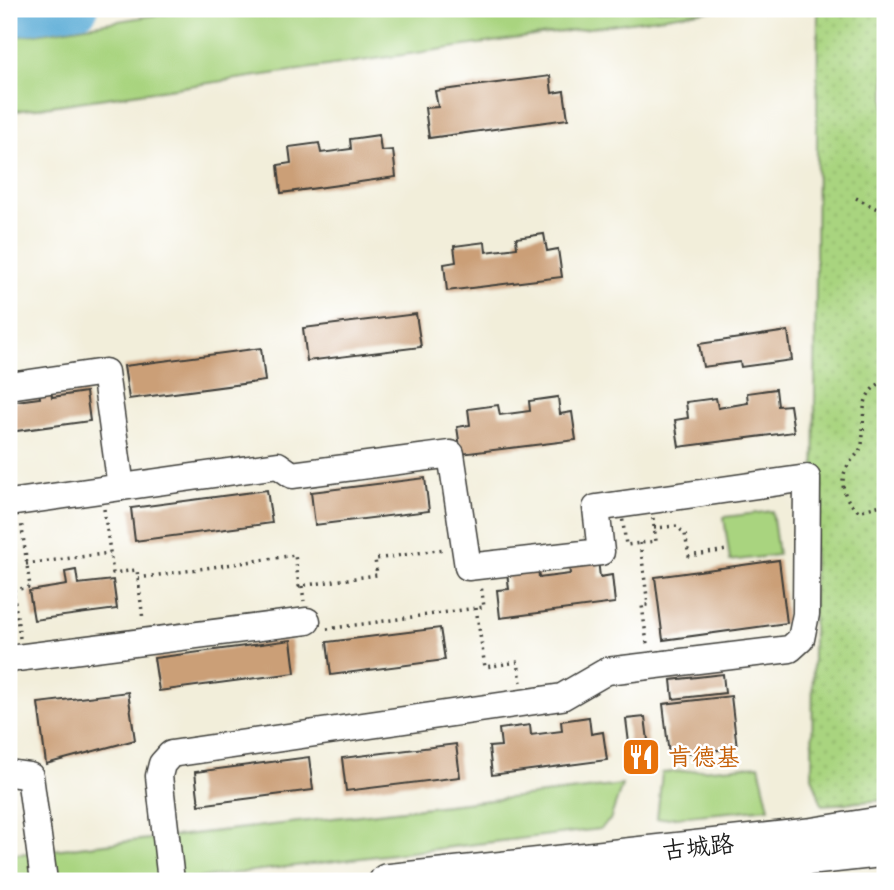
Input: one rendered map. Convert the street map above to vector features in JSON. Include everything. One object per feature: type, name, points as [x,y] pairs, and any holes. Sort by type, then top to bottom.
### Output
[{"type":"main road","name":"古城路","points":[[386,881],[809,835],[885,823]]},
{"type":"main road","name":"古城路","points":[[606,881],[885,850]]},
{"type":"lane","points":[[9,386],[105,372],[111,488]]},
{"type":"lane","points":[[13,502],[278,465],[292,475],[451,454],[472,556],[601,552],[596,508],[807,478],[806,614],[802,639],[790,649],[607,671],[562,697],[171,754],[162,764],[159,776],[171,881]]},
{"type":"lane","points":[[16,658],[307,621]]},
{"type":"lane","points":[[9,773],[30,776],[44,881]]},
{"type":"path","points":[[856,198],[885,213]]},
{"type":"path","points":[[885,262],[880,280],[885,300]]},
{"type":"path","points":[[885,381],[868,396],[863,414],[861,447],[843,474],[846,499],[852,506],[868,511],[885,503]]},
{"type":"path","points":[[111,488],[110,553],[113,573],[137,570],[146,642]]},
{"type":"path","points":[[13,502],[30,587],[13,590],[16,658]]},
{"type":"path","points":[[652,511],[654,528],[656,541],[626,545],[622,515],[652,511]]},
{"type":"path","points":[[654,528],[677,526],[685,534],[689,556],[727,550]]},
{"type":"path","points":[[640,543],[648,605],[642,605],[650,665]]},
{"type":"path","points":[[26,564],[110,553]]},
{"type":"path","points":[[138,578],[295,555],[308,632],[484,607],[472,556],[375,559],[377,575],[302,586]]},
{"type":"path","points":[[9,607],[15,606]]},
{"type":"path","points":[[476,608],[485,667],[518,662],[524,702]]},
{"type":"green space","points":[[195,9],[720,9],[9,112],[9,38]]},
{"type":"green space","points":[[818,9],[885,9],[885,800],[822,805],[812,776]]},
{"type":"green space","points":[[772,511],[778,555],[730,561],[724,517]]},
{"type":"green space","points":[[759,765],[769,808],[657,819],[662,773]]},
{"type":"green space","points":[[622,785],[610,820],[600,829],[172,881],[9,881],[9,855]]},
{"type":"building","points":[[550,76],[552,93],[564,91],[568,119],[429,138],[425,108],[438,107],[435,91]]},
{"type":"building","points":[[379,135],[381,151],[393,150],[396,177],[281,193],[278,165],[291,163],[289,147],[319,143],[321,153],[351,149],[350,139]]},
{"type":"building","points":[[544,234],[547,251],[558,249],[562,277],[447,291],[444,264],[456,262],[454,246],[485,242],[486,252],[517,248],[516,238]]},
{"type":"building","points":[[416,314],[421,347],[307,361],[303,328]]},
{"type":"building","points":[[788,331],[792,360],[741,367],[740,362],[703,367],[699,344]]},
{"type":"building","points":[[261,348],[265,381],[129,399],[124,366]]},
{"type":"building","points":[[50,383],[52,397],[86,392],[90,421],[9,432],[9,402],[40,398],[38,384]]},
{"type":"building","points":[[776,389],[778,406],[790,405],[794,432],[679,447],[675,420],[688,418],[686,402],[716,398],[718,408],[748,403],[747,393]]},
{"type":"building","points":[[558,397],[560,414],[572,412],[576,440],[461,454],[457,427],[470,425],[468,409],[498,405],[500,415],[530,411],[529,401]]},
{"type":"building","points":[[425,478],[429,511],[315,525],[311,492]]},
{"type":"building","points":[[267,490],[272,523],[135,541],[131,508]]},
{"type":"building","points":[[598,560],[600,577],[612,575],[615,603],[500,618],[497,590],[509,589],[507,572],[538,568],[539,578],[570,574],[569,564]]},
{"type":"building","points":[[779,560],[787,623],[663,640],[655,577]]},
{"type":"building","points":[[76,570],[78,584],[113,580],[117,609],[34,620],[29,591],[67,585],[65,572]]},
{"type":"building","points":[[440,628],[445,660],[331,675],[327,642]]},
{"type":"building","points":[[291,640],[295,673],[159,691],[154,658]]},
{"type":"building","points":[[723,674],[725,693],[673,699],[671,680]]},
{"type":"building","points":[[128,692],[135,740],[46,764],[38,703]]},
{"type":"building","points":[[731,696],[737,748],[669,755],[663,704]]},
{"type":"building","points":[[589,717],[591,734],[603,732],[607,760],[492,775],[489,747],[501,746],[499,729],[530,725],[531,735],[562,731],[561,721]]},
{"type":"building","points":[[645,717],[651,764],[632,767],[626,719]]},
{"type":"building","points":[[456,744],[460,777],[346,791],[342,758]]},
{"type":"building","points":[[309,757],[313,790],[199,805],[195,772]]},
{"type":"waterway","points":[[9,21],[82,9]]},
{"type":"place","name":"肯德基","points":[[641,757]]}]
